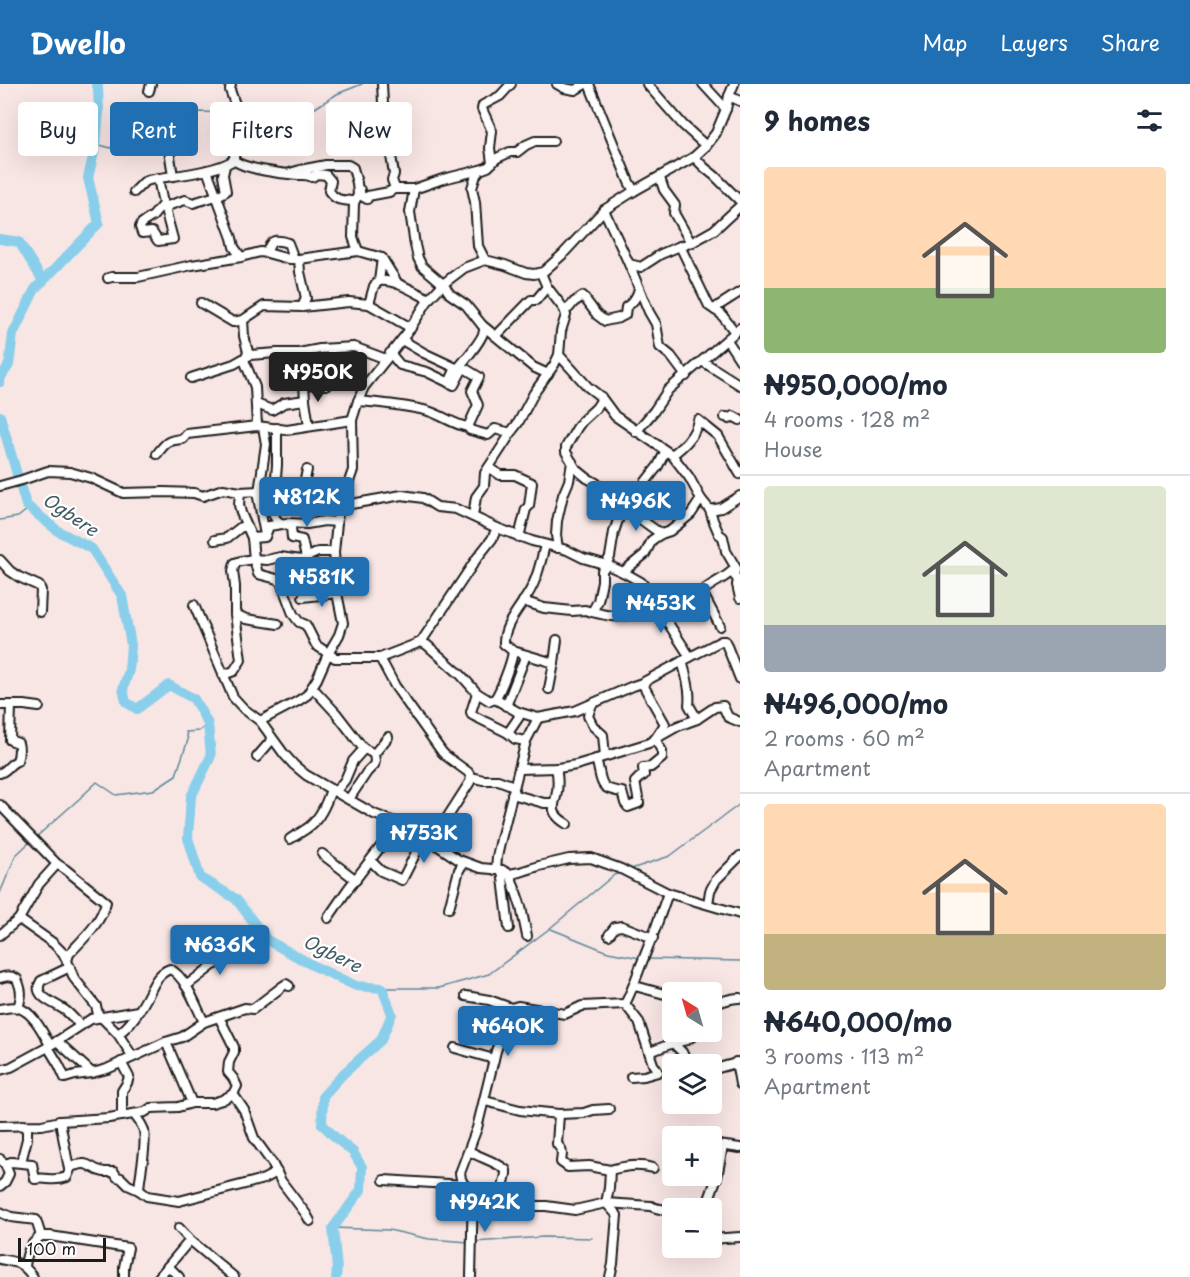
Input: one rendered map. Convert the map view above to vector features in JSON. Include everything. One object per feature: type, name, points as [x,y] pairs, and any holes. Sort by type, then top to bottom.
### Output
[{"type":"street","points":[[231,84],[230,90],[236,107],[234,160],[238,164],[290,174],[308,174],[312,177],[317,174],[326,175],[331,181],[329,191],[333,197],[354,203]]},
{"type":"street","points":[[382,84],[382,123],[389,144],[394,189]]},
{"type":"street","points":[[492,163],[490,148],[492,131],[482,109],[483,105],[500,96],[511,84]]},
{"type":"street","points":[[557,84],[575,90],[587,84],[634,191]]},
{"type":"street","points":[[647,84],[705,146]]},
{"type":"street","points":[[704,84],[726,109]]},
{"type":"street","points":[[260,721],[307,695],[339,635],[344,622],[335,579],[334,552],[337,522],[352,470],[352,420],[364,387],[411,328],[429,299],[464,268],[485,260],[526,273],[541,273],[562,255],[604,210],[694,157],[716,133],[734,84]]},
{"type":"street","points":[[729,96],[740,101]]},
{"type":"street","points":[[357,183],[361,191],[360,195],[366,199],[368,196],[394,189],[414,189],[488,167],[497,158],[510,152],[517,152],[535,141],[553,141]]},
{"type":"street","points":[[170,156],[173,176]]},
{"type":"street","points":[[694,157],[740,201]]},
{"type":"street","points":[[134,192],[149,180],[207,170],[234,160]]},
{"type":"street","points":[[158,178],[163,204],[140,227],[142,233],[152,232],[158,241],[174,239],[166,213],[167,206],[185,200],[193,203],[226,192],[223,175],[225,165]]},
{"type":"street","points":[[290,174],[326,165],[348,165],[353,168],[358,195],[354,203],[353,237],[358,251]]},
{"type":"street","points":[[207,170],[234,247],[241,257]]},
{"type":"street","points":[[480,170],[472,188],[478,246],[485,260]]},
{"type":"street","points":[[660,177],[664,190],[675,205],[674,213],[691,243]]},
{"type":"street","points":[[414,189],[410,212],[418,258],[422,266],[444,284],[450,294],[466,305],[482,325],[533,367],[548,374]]},
{"type":"street","points":[[629,264],[641,267],[661,254],[691,243],[714,230],[740,207]]},
{"type":"street","points":[[604,210],[656,324],[660,347],[671,356],[686,376]]},
{"type":"street","points":[[267,253],[268,245],[276,240],[288,243],[297,259],[306,298],[302,307]]},
{"type":"street","points":[[636,432],[668,390],[738,330],[709,306],[680,246]]},
{"type":"street","points":[[108,278],[138,277],[260,252],[297,259],[358,251],[382,258],[398,284]]},
{"type":"street","points":[[379,281],[382,258]]},
{"type":"street","points":[[473,516],[476,497],[484,486],[485,473],[559,355],[561,331],[566,319],[564,309],[547,287],[541,273]]},
{"type":"street","points":[[369,304],[374,286],[379,281],[386,280],[429,299]]},
{"type":"street","points":[[496,336],[525,305],[531,300],[536,300],[547,287]]},
{"type":"street","points":[[564,309],[583,296],[597,315],[605,321],[619,318],[625,315],[626,307],[631,305],[638,295],[639,287]]},
{"type":"street","points":[[715,310],[740,292]]},
{"type":"street","points":[[201,303],[233,322],[243,320],[264,306],[302,307],[349,302],[369,304],[411,328]]},
{"type":"street","points":[[243,320],[256,403],[267,427],[277,465],[275,490]]},
{"type":"street","points":[[450,383],[456,368],[472,351],[483,333],[482,325]]},
{"type":"street","points":[[402,340],[456,368]]},
{"type":"street","points":[[727,340],[740,360]]},
{"type":"street","points":[[191,378],[248,356],[354,347],[388,356],[400,365],[427,372],[454,385],[462,369],[478,377],[472,391],[478,405],[468,427]]},
{"type":"street","points":[[303,384],[326,385],[331,383],[331,349]]},
{"type":"street","points":[[302,353],[303,384],[309,426]]},
{"type":"street","points":[[559,355],[615,416],[668,453],[689,477],[710,510],[719,534],[723,537],[726,551],[738,567]]},
{"type":"street","points":[[702,361],[740,385]]},
{"type":"street","points":[[600,397],[596,408],[582,421],[566,447],[566,453],[576,469],[596,483],[608,497],[661,534]]},
{"type":"street","points":[[266,537],[258,492],[267,427],[272,410],[284,403],[305,400]]},
{"type":"street","points":[[358,401],[395,404],[429,411],[460,426],[488,435],[495,429],[511,433]]},
{"type":"street","points":[[256,403],[272,410]]},
{"type":"street","points":[[725,417],[729,419],[733,416],[740,420]]},
{"type":"street","points":[[157,454],[170,440],[183,439],[187,434],[267,427],[287,430],[352,420]]},
{"type":"street","points":[[592,612],[598,601],[602,571],[607,565],[620,514],[668,453],[685,445],[698,420],[718,436],[740,474]]},
{"type":"street","points":[[558,548],[557,521],[572,462]]},
{"type":"street","points":[[489,467],[500,475],[515,475],[532,483],[529,506],[526,509],[519,537]]},
{"type":"street","points":[[303,489],[307,470]]},
{"type":"street","points":[[0,486],[48,471],[70,472],[91,478],[123,494],[164,492],[203,495],[223,489],[240,492],[328,490],[344,496],[351,504],[402,495],[423,498],[436,507],[456,509],[519,537],[567,550],[583,558],[607,565],[641,582],[666,617],[686,659],[689,705],[697,719]]},
{"type":"street","points":[[240,492],[239,505],[252,538],[258,574],[278,579],[281,582],[293,614],[299,622],[306,625],[316,645],[335,658],[380,658],[424,642],[497,528]]},
{"type":"street","points":[[710,510],[721,508],[740,496]]},
{"type":"street","points":[[623,572],[645,554],[652,540],[670,531],[691,514],[701,499]]},
{"type":"street","points":[[273,509],[278,522],[291,527],[292,538],[302,540],[306,558]]},
{"type":"street","points":[[266,537],[269,526],[337,522]]},
{"type":"street","points":[[215,540],[227,538],[247,526]]},
{"type":"street","points":[[252,538],[266,537]]},
{"type":"street","points":[[545,545],[536,578],[510,623],[504,636],[504,644],[513,651],[526,656],[554,663]]},
{"type":"street","points":[[223,675],[234,671],[241,660],[235,614],[233,571],[235,563],[280,557],[301,560],[318,552],[334,552]]},
{"type":"street","points":[[0,560],[10,572],[39,586],[41,590],[40,612]]},
{"type":"street","points":[[738,567],[734,574],[738,580],[740,598]]},
{"type":"street","points":[[720,626],[702,592],[738,567]]},
{"type":"street","points":[[283,588],[300,583],[335,579]]},
{"type":"street","points":[[303,597],[337,593]]},
{"type":"street","points":[[523,601],[543,608],[585,610],[621,617],[631,615],[651,602],[652,598]]},
{"type":"street","points":[[194,605],[233,697],[260,721],[294,765],[306,775],[374,814],[411,828],[464,862],[481,868],[520,872],[568,859],[591,858],[621,869],[668,893],[740,914]]},
{"type":"street","points":[[235,614],[246,619],[278,624]]},
{"type":"street","points":[[549,689],[557,640]]},
{"type":"street","points":[[424,642],[461,675],[477,693],[495,698],[518,712],[538,718],[575,711],[642,683],[721,641],[725,641],[737,662],[740,679]]},
{"type":"street","points":[[495,698],[512,659],[513,651]]},
{"type":"street","points":[[506,706],[526,656]]},
{"type":"street","points":[[380,658],[395,686],[442,752],[468,772],[471,777],[498,780],[513,790],[544,803],[553,803]]},
{"type":"street","points":[[642,683],[665,724],[655,739]]},
{"type":"street","points":[[312,687],[363,748],[374,754]]},
{"type":"street","points":[[477,693],[471,711],[472,715],[515,739],[526,741]]},
{"type":"street","points":[[592,704],[588,716],[593,726],[603,735],[605,756]]},
{"type":"street","points":[[0,705],[39,707]]},
{"type":"street","points":[[0,773],[5,772],[19,756],[18,743],[10,740],[11,705]]},
{"type":"street","points":[[519,769],[576,765],[638,746],[697,719],[715,707],[723,706],[728,717],[740,722]]},
{"type":"street","points":[[508,734],[519,717],[518,712]]},
{"type":"street","points":[[527,936],[521,907],[497,857],[526,741],[538,718]]},
{"type":"street","points":[[257,757],[270,742],[271,736]]},
{"type":"street","points":[[349,799],[374,765],[374,754],[388,737]]},
{"type":"street","points":[[596,759],[603,785],[608,790],[622,792],[628,807],[639,804],[635,782],[644,775],[643,768],[651,767],[662,758],[662,751],[655,739]]},
{"type":"street","points":[[290,839],[310,826],[317,818],[334,790],[345,780],[353,760],[363,748]]},
{"type":"street","points":[[556,768],[557,789],[553,803],[557,818],[567,824]]},
{"type":"street","points":[[371,861],[381,871],[402,880],[428,839],[464,791],[471,777]]},
{"type":"street","points":[[0,805],[57,864],[106,902],[100,919],[69,954],[69,964]]},
{"type":"street","points":[[328,918],[389,836],[395,822]]},
{"type":"street","points":[[322,854],[356,880]]},
{"type":"street","points":[[708,904],[710,891],[716,880],[740,856]]},
{"type":"street","points":[[449,908],[459,870],[464,862]]},
{"type":"street","points":[[0,935],[19,919],[39,884],[57,864]]},
{"type":"street","points":[[502,871],[509,928]]},
{"type":"street","points":[[625,1004],[635,986],[668,893]]},
{"type":"street","points":[[19,919],[63,953],[74,978],[96,1006],[98,1014],[118,1034],[133,1057]]},
{"type":"street","points":[[609,935],[615,927],[622,926],[653,938]]},
{"type":"street","points":[[186,986],[220,962],[234,946]]},
{"type":"street","points":[[69,964],[41,981],[39,991],[42,997],[67,1011],[80,1025]]},
{"type":"street","points":[[118,1034],[126,1029],[145,1002],[159,975],[170,969],[186,986],[204,1022]]},
{"type":"street","points":[[0,978],[13,976],[17,979],[22,996],[18,1008]]},
{"type":"street","points":[[52,1044],[64,1078],[92,1073],[107,1069],[182,1037],[204,1022],[245,1008],[253,1009],[286,984],[289,986]]},
{"type":"street","points":[[635,986],[662,993]]},
{"type":"street","points":[[466,996],[489,1000],[511,1008],[518,1006],[565,1014],[582,1005],[625,1004]]},
{"type":"street","points":[[722,1002],[735,997],[740,998]]},
{"type":"street","points":[[625,1004],[639,1022],[653,1064],[658,1072],[631,1077]]},
{"type":"street","points":[[0,1009],[18,1008],[29,1015],[52,1044],[92,1073]]},
{"type":"street","points":[[464,1185],[460,1173],[485,1101],[494,1059],[511,1008]]},
{"type":"street","points":[[0,1070],[11,1067],[91,1019],[138,1011]]},
{"type":"street","points":[[0,1126],[42,1125],[109,1118],[145,1112],[151,1108],[178,1107],[222,1100],[233,1094],[237,1086],[228,1072],[234,1047],[219,1017]]},
{"type":"street","points":[[166,1042],[192,1103]]},
{"type":"street","points":[[650,1052],[678,1042]]},
{"type":"street","points":[[673,1043],[683,1054]]},
{"type":"street","points":[[455,1048],[494,1059]]},
{"type":"street","points":[[121,1062],[129,1077],[122,1091],[122,1116]]},
{"type":"street","points":[[722,1067],[738,1062],[740,1084]]},
{"type":"street","points":[[233,1094],[244,1110],[254,1138],[310,1221]]},
{"type":"street","points":[[485,1101],[520,1110],[559,1114],[609,1109]]},
{"type":"street","points":[[134,1114],[144,1132],[139,1190]]},
{"type":"street","points":[[559,1114],[557,1144],[562,1154],[561,1162],[568,1167],[589,1166],[610,1170],[644,1165],[653,1168]]},
{"type":"street","points":[[3,1161],[32,1164],[35,1179],[56,1180],[67,1177],[69,1169],[60,1122]]},
{"type":"street","points":[[21,1162],[27,1139],[27,1130],[22,1125]]},
{"type":"street","points":[[709,1198],[717,1177],[723,1146],[740,1148]]},
{"type":"street","points":[[469,1150],[506,1170],[501,1196]]},
{"type":"street","points":[[0,1186],[9,1174],[3,1161]]},
{"type":"street","points":[[69,1169],[82,1163],[91,1165],[102,1172],[114,1172],[128,1185],[147,1196],[179,1201],[264,1179],[277,1172]]},
{"type":"street","points":[[606,1203],[610,1170]]},
{"type":"street","points":[[384,1180],[464,1185],[534,1206],[575,1210],[606,1203],[618,1203],[662,1209]]},
{"type":"street","points":[[471,1277],[473,1189]]},
{"type":"street","points":[[606,1203],[616,1215]]},
{"type":"street","points":[[610,1277],[614,1264],[618,1203]]},
{"type":"street","points":[[0,1212],[11,1217],[36,1220],[41,1236]]},
{"type":"street","points":[[179,1228],[232,1276]]},
{"type":"street","points":[[25,1266],[27,1251],[41,1236],[128,1248],[124,1277]]},
{"type":"street","points":[[722,1238],[740,1237]]},
{"type":"street","points":[[159,1277],[190,1240]]},
{"type":"street","points":[[0,1259],[25,1266],[33,1277]]},
{"type":"street","points":[[168,1266],[179,1277]]},
{"type":"waterway","points":[[43,281],[99,223],[88,178],[96,144],[99,113],[96,84]]},
{"type":"waterway","points":[[314,109],[337,94],[362,84]]},
{"type":"waterway","points":[[98,145],[111,148],[140,136],[172,118],[198,112],[210,112]]},
{"type":"waterway","name":"Ogbere","points":[[0,239],[19,242],[43,281],[35,289],[13,334],[9,365],[0,382]]},
{"type":"waterway","name":"Ogbere","points":[[0,416],[26,505],[58,531],[92,549],[122,596],[131,645],[129,670],[123,689],[126,702],[137,709],[169,685],[194,699],[208,724],[211,756],[191,797],[188,838],[200,877],[236,899],[267,940],[356,986],[382,988],[392,1014],[381,1040],[343,1074],[323,1096],[322,1124],[353,1152],[362,1167],[361,1190],[333,1228],[336,1277]]},
{"type":"waterway","points":[[0,520],[18,517],[27,510],[26,505]]},
{"type":"waterway","points":[[35,838],[97,782],[116,795],[153,790],[176,775],[188,740],[186,732],[199,731],[208,724]]},
{"type":"waterway","points":[[631,869],[670,856],[740,804]]},
{"type":"waterway","points":[[0,893],[16,855],[31,841]]},
{"type":"waterway","points":[[382,988],[439,988],[489,974],[549,929],[614,875],[621,873]]},
{"type":"waterway","points":[[551,929],[608,952],[640,958]]},
{"type":"waterway","points":[[648,959],[740,961]]},
{"type":"waterway","points":[[333,1228],[389,1230],[429,1239],[469,1242]]},
{"type":"waterway","points":[[474,1242],[544,1237],[592,1238]]}]
